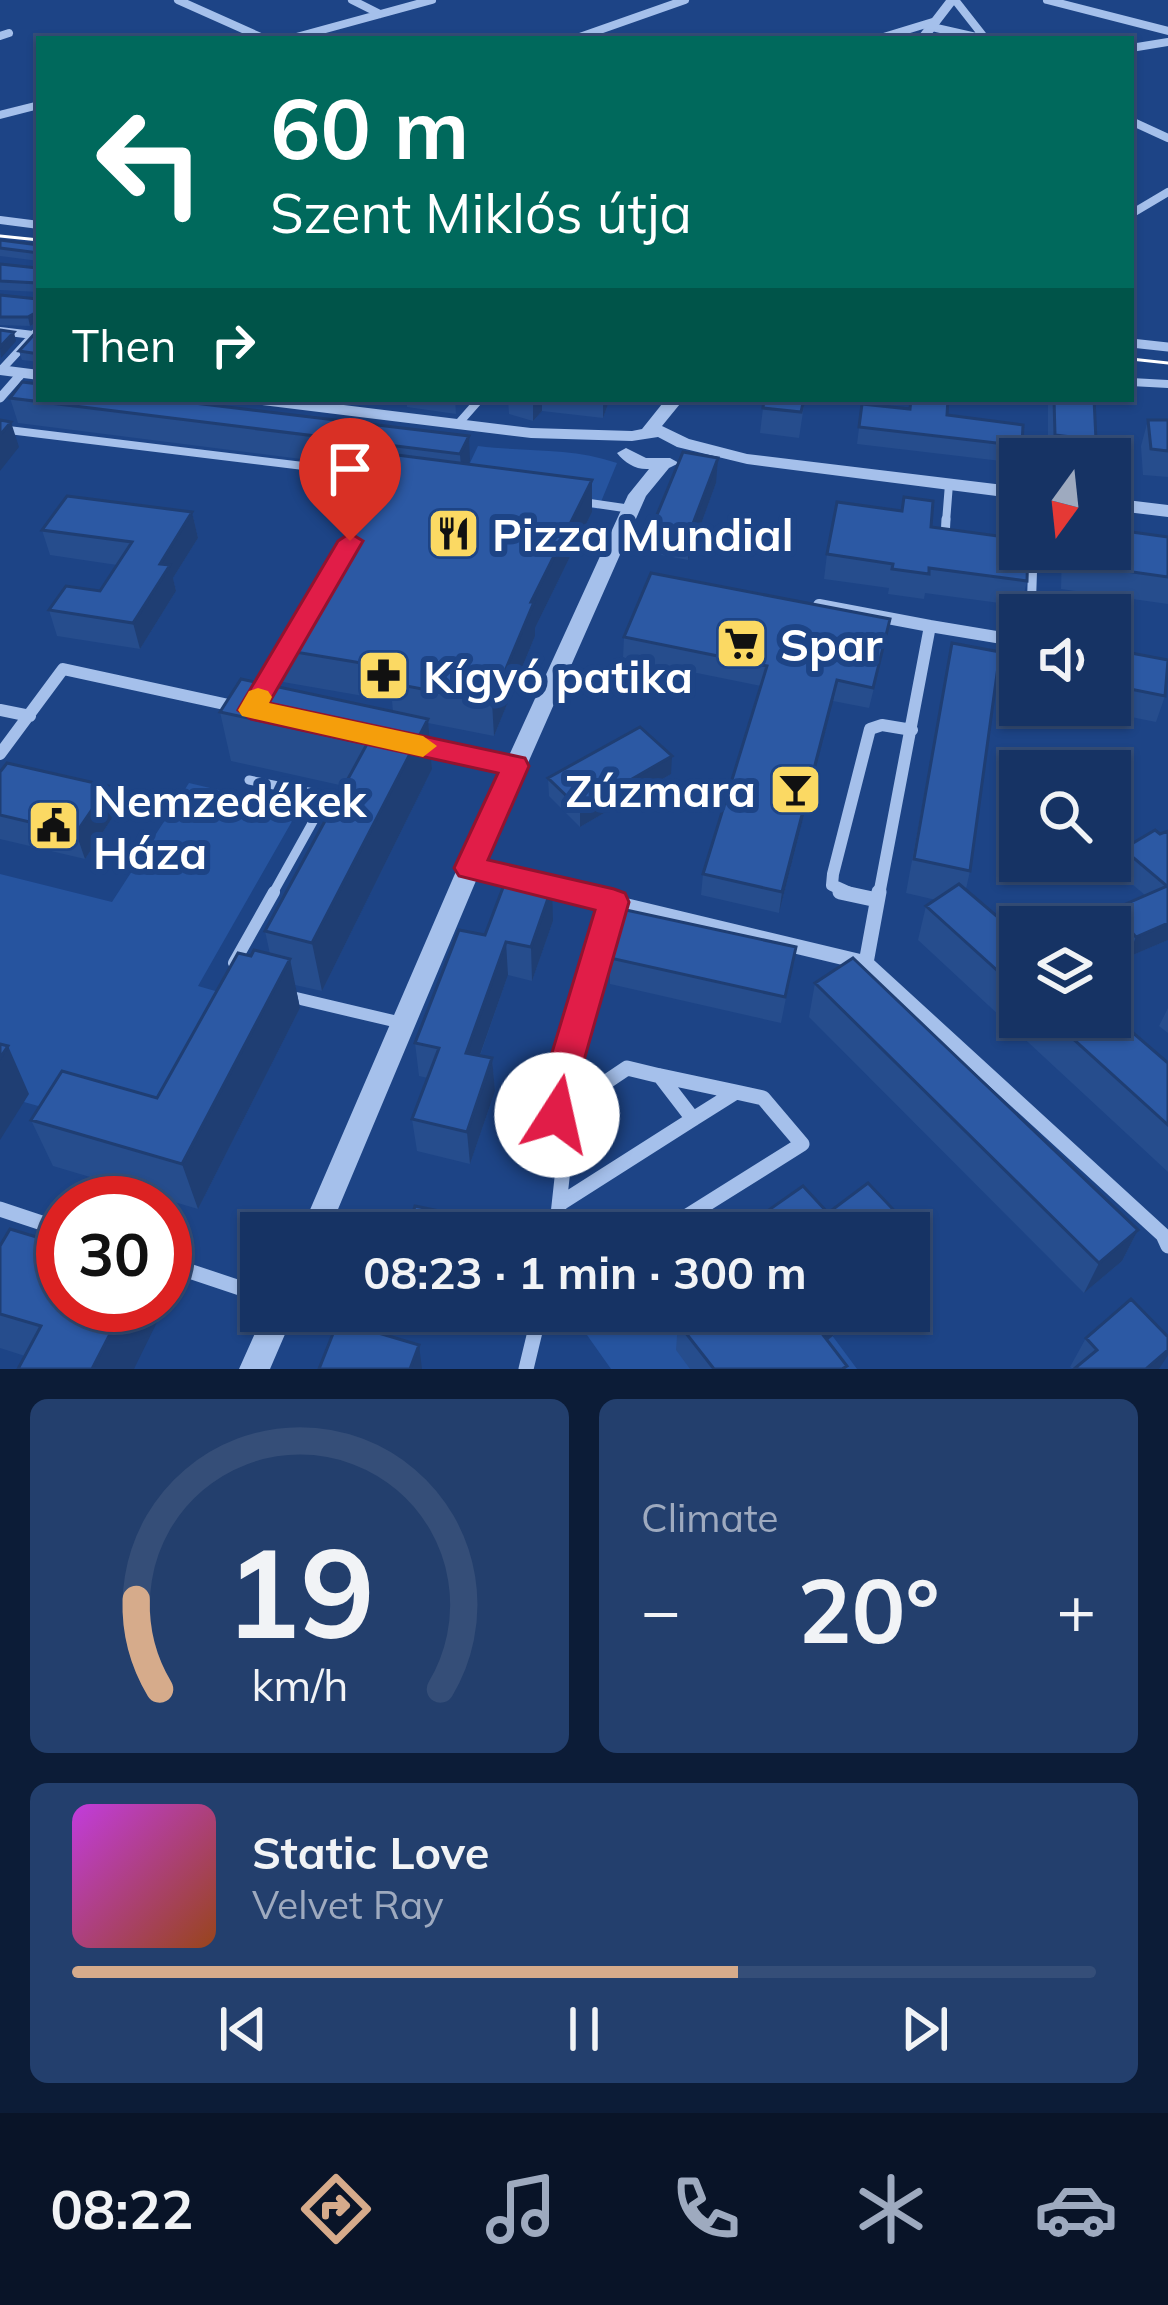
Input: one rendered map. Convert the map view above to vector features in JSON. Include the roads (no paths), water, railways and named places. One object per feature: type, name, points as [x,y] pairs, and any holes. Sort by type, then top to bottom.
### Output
[{"type":"street","points":[[178,0],[258,36]]},
{"type":"street","points":[[352,0],[381,15]]},
{"type":"street","points":[[300,36],[433,0]]},
{"type":"street","points":[[583,36],[685,0]]},
{"type":"street","points":[[924,36],[953,0],[983,36]]},
{"type":"street","points":[[1047,0],[1168,31]]},
{"type":"street","points":[[888,36],[934,24],[975,36]]},
{"type":"street","points":[[1134,48],[1168,42]]},
{"type":"street","points":[[0,115],[36,106]]},
{"type":"street","points":[[1134,122],[1168,138]]},
{"type":"street","points":[[1134,212],[1168,192]]},
{"type":"street","points":[[0,220],[36,225]]},
{"type":"street","points":[[1134,343],[1168,347]]},
{"type":"street","points":[[1,370],[30,374]]},
{"type":"street","points":[[0,398],[30,374]]},
{"type":"street","points":[[278,402],[999,490]]},
{"type":"street","points":[[634,502],[635,445],[673,402]]},
{"type":"street","points":[[323,1212],[634,502],[673,451],[676,402]]},
{"type":"street","points":[[635,445],[673,451]]},
{"type":"street","points":[[380,490],[395,477]]},
{"type":"street","points":[[1131,507],[1168,512]]},
{"type":"street","points":[[796,601],[999,637]]},
{"type":"street","points":[[866,963],[930,626]]},
{"type":"street","points":[[251,710],[296,636]]},
{"type":"street","points":[[0,754],[63,669],[273,714]]},
{"type":"street","points":[[0,710],[30,716]]},
{"type":"street","points":[[877,900],[840,892],[832,885],[833,874],[870,729],[882,724],[912,730]]},
{"type":"street","points":[[404,742],[515,766]]},
{"type":"street","points":[[470,868],[866,963],[1166,1239]]},
{"type":"street","points":[[559,1212],[555,1099],[581,999],[614,902]]},
{"type":"street","points":[[557,1115],[627,1068],[763,1098],[802,1144],[694,1212]]},
{"type":"street","points":[[660,1076],[693,1120]]},
{"type":"street","points":[[561,1202],[736,1092]]},
{"type":"street","points":[[0,1209],[36,1221]]},
{"type":"street","points":[[192,1272],[240,1288]]},
{"type":"street","points":[[254,1369],[271,1332]]},
{"type":"street","points":[[526,1369],[535,1332]]},
{"type":"lane","points":[[0,331],[36,332]]},
{"type":"lane","points":[[1,370],[36,332]]},
{"type":"lane","points":[[1134,382],[1168,384]]},
{"type":"lane","points":[[458,424],[478,402]]},
{"type":"lane","points":[[0,429],[395,477]]},
{"type":"lane","points":[[944,545],[950,484]]},
{"type":"lane","points":[[578,501],[634,502]]},
{"type":"lane","points":[[236,980],[234,963],[325,800],[313,793],[249,780]]},
{"type":"lane","points":[[284,995],[403,1024]]},
{"type":"tram line","points":[[0,236],[36,240]]},
{"type":"tram line","points":[[1134,359],[1168,363]]},
{"type":"place","name":"Pizza Mundial","points":[[453,534]]},
{"type":"place","name":"Spar","points":[[741,644]]},
{"type":"place","name":"Kígyó patika","points":[[384,676]]},
{"type":"place","name":"Zúzmara","points":[[795,790]]},
{"type":"place","name":"Nemzedékek Háza","points":[[54,826]]}]
